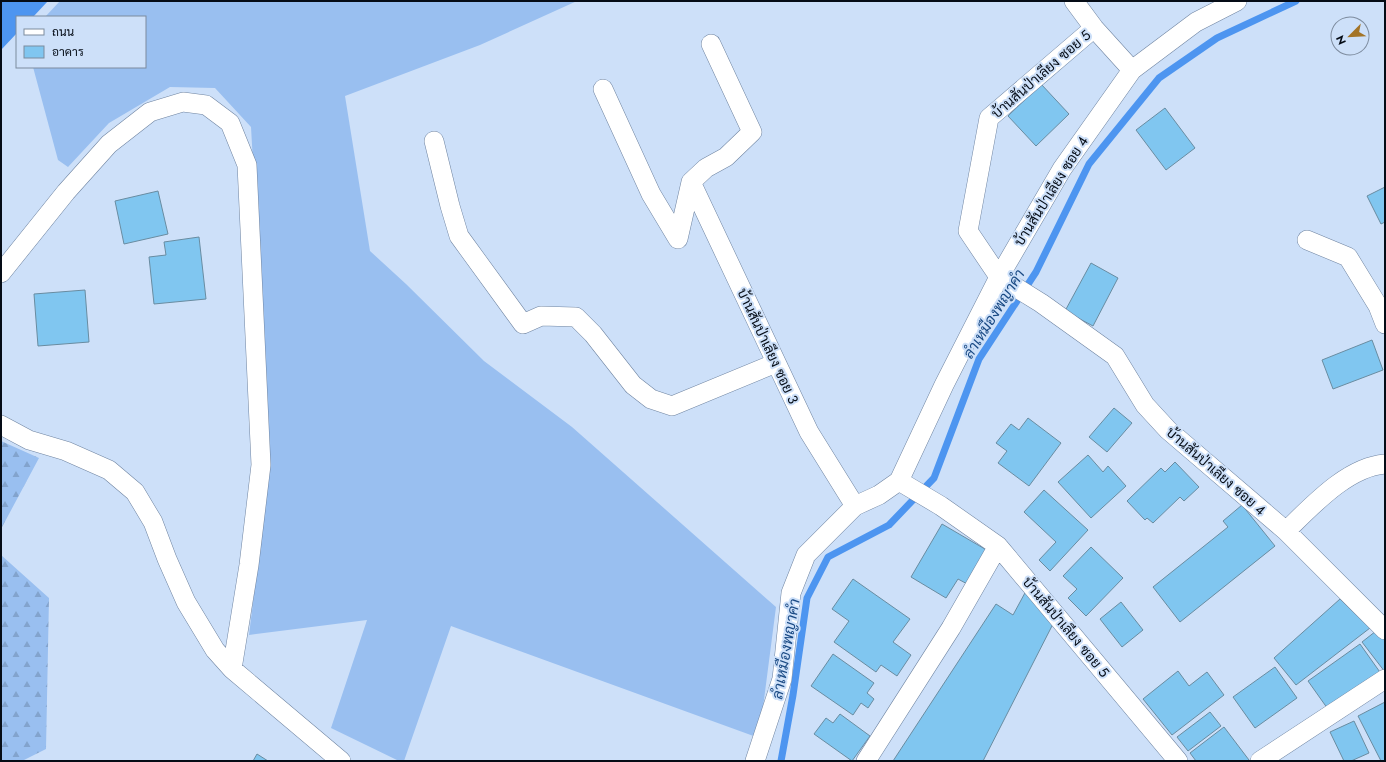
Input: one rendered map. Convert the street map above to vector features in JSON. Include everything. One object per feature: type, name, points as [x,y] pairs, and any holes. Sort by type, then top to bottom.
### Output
[{"type":"street","points":[[1074,1],[1094,28],[1132,70]]},
{"type":"street","name":"บ้านสันป่าเลียง ซอย 4","points":[[1237,1],[1196,22],[1132,70],[1062,169],[1005,281],[1041,303],[1115,356],[1145,405],[1168,430],[1286,531],[1385,630]]},
{"type":"street","name":"บ้านสันป่าเลียง ซอย 5","points":[[1005,281],[968,231],[989,118],[1094,28]]},
{"type":"street","points":[[603,89],[651,194],[678,238],[691,182],[706,168],[726,157],[752,132],[711,44]]},
{"type":"street","points":[[1,274],[66,192],[109,144],[150,112],[183,102],[206,105],[230,124],[248,165],[261,465],[249,565],[232,669]]},
{"type":"street","points":[[434,141],[459,236],[523,324],[541,316],[576,316],[593,334],[633,385],[651,399],[672,406],[776,363]]},
{"type":"street","name":"บ้านสันป่าเลียง ซอย 3","points":[[691,182],[809,432],[855,506]]},
{"type":"street","points":[[1307,240],[1348,257],[1378,306],[1385,324]]},
{"type":"street","points":[[755,761],[782,679],[791,593],[806,554],[855,506],[879,495],[899,481],[944,385],[1005,281]]},
{"type":"street","points":[[1,425],[29,440],[66,451],[109,470],[135,492],[153,522],[186,602],[215,650],[232,669],[341,761]]},
{"type":"street","points":[[1286,531],[1326,493],[1359,471],[1378,464],[1385,464]]},
{"type":"street","name":"บ้านสันป่าเลียง ซอย 5","points":[[899,481],[941,506],[998,546],[1178,761]]},
{"type":"street","points":[[866,761],[951,628],[998,546]]},
{"type":"street","points":[[1260,761],[1385,679]]},
{"type":"green space","points":[[60,1],[577,1],[480,45],[345,96],[370,251],[406,284],[484,361],[572,427],[776,607],[759,738],[451,626],[404,761],[399,761],[331,728],[367,620],[249,635],[270,464],[251,127],[215,88],[170,87],[109,123],[68,167],[58,160],[33,68],[146,68],[146,16],[46,16]]},
{"type":"green space","points":[[1,441],[39,458],[1,529]]},
{"type":"green space","points":[[1,555],[49,598],[46,749],[22,761],[1,761]]},
{"type":"water","points":[[1,1],[48,1],[34,16],[16,16],[16,34],[1,50]]},
{"type":"building","points":[[1041,84],[1069,114],[1036,146],[1008,116]]},
{"type":"building","points":[[1165,108],[1195,148],[1166,170],[1136,130]]},
{"type":"building","points":[[1385,187],[1385,222],[1381,224],[1367,196]]},
{"type":"building","points":[[158,191],[168,234],[124,244],[115,201]]},
{"type":"building","points":[[199,237],[206,299],[154,304],[149,257],[166,255],[164,242]]},
{"type":"building","points":[[1091,263],[1118,278],[1093,326],[1065,311]]},
{"type":"building","points":[[85,290],[89,342],[38,346],[34,294]]},
{"type":"building","points":[[1372,340],[1383,370],[1333,389],[1322,360]]},
{"type":"building","points":[[1114,408],[1132,423],[1107,452],[1089,437]]},
{"type":"building","points":[[1028,418],[1061,443],[1029,486],[998,463],[1007,451],[996,443],[1011,424],[1019,430]]},
{"type":"building","points":[[1088,455],[1103,472],[1108,466],[1126,486],[1091,518],[1058,482]]},
{"type":"building","points":[[1175,462],[1199,487],[1184,501],[1180,497],[1153,523],[1147,518],[1145,520],[1127,501],[1161,468],[1165,472]]},
{"type":"building","points":[[1044,490],[1088,530],[1050,571],[1039,560],[1056,542],[1024,512]]},
{"type":"building","points":[[1242,505],[1275,546],[1180,622],[1153,587],[1228,527],[1223,521]]},
{"type":"building","points":[[942,524],[990,552],[971,586],[958,579],[946,598],[911,577]]},
{"type":"building","points":[[1091,547],[1123,578],[1086,616],[1068,598],[1077,589],[1063,576]]},
{"type":"building","points":[[853,579],[910,619],[893,642],[911,655],[897,676],[881,665],[876,672],[834,642],[849,621],[832,609]]},
{"type":"building","points":[[1026,591],[1054,622],[983,761],[893,761],[996,604],[1013,615]]},
{"type":"building","points":[[1340,599],[1370,628],[1296,685],[1274,658]]},
{"type":"building","points":[[1121,602],[1143,630],[1122,647],[1100,619]]},
{"type":"building","points":[[1376,631],[1385,641],[1385,672],[1362,642]]},
{"type":"building","points":[[1360,644],[1382,675],[1330,712],[1308,681]]},
{"type":"building","points":[[833,654],[874,683],[867,693],[874,699],[868,708],[861,703],[853,715],[811,686]]},
{"type":"building","points":[[1275,667],[1297,698],[1255,728],[1233,697]]},
{"type":"building","points":[[1178,671],[1189,686],[1207,672],[1224,695],[1172,735],[1143,699]]},
{"type":"building","points":[[1385,702],[1385,761],[1381,761],[1358,716]]},
{"type":"building","points":[[1210,712],[1221,726],[1188,751],[1177,737]]},
{"type":"building","points":[[840,714],[870,736],[852,761],[814,734],[826,718],[833,723]]},
{"type":"building","points":[[1354,721],[1369,753],[1351,761],[1344,761],[1330,732]]},
{"type":"building","points":[[1224,727],[1249,760],[1196,761],[1190,753]]},
{"type":"building","points":[[257,754],[268,761],[253,761]]},
{"type":"waterway","name":"ลำเหมืองพญาคำ","points":[[781,761],[793,695],[807,598],[828,557],[889,525],[934,478],[979,359],[1036,272],[1089,164],[1159,78],[1217,38],[1296,1]]}]
